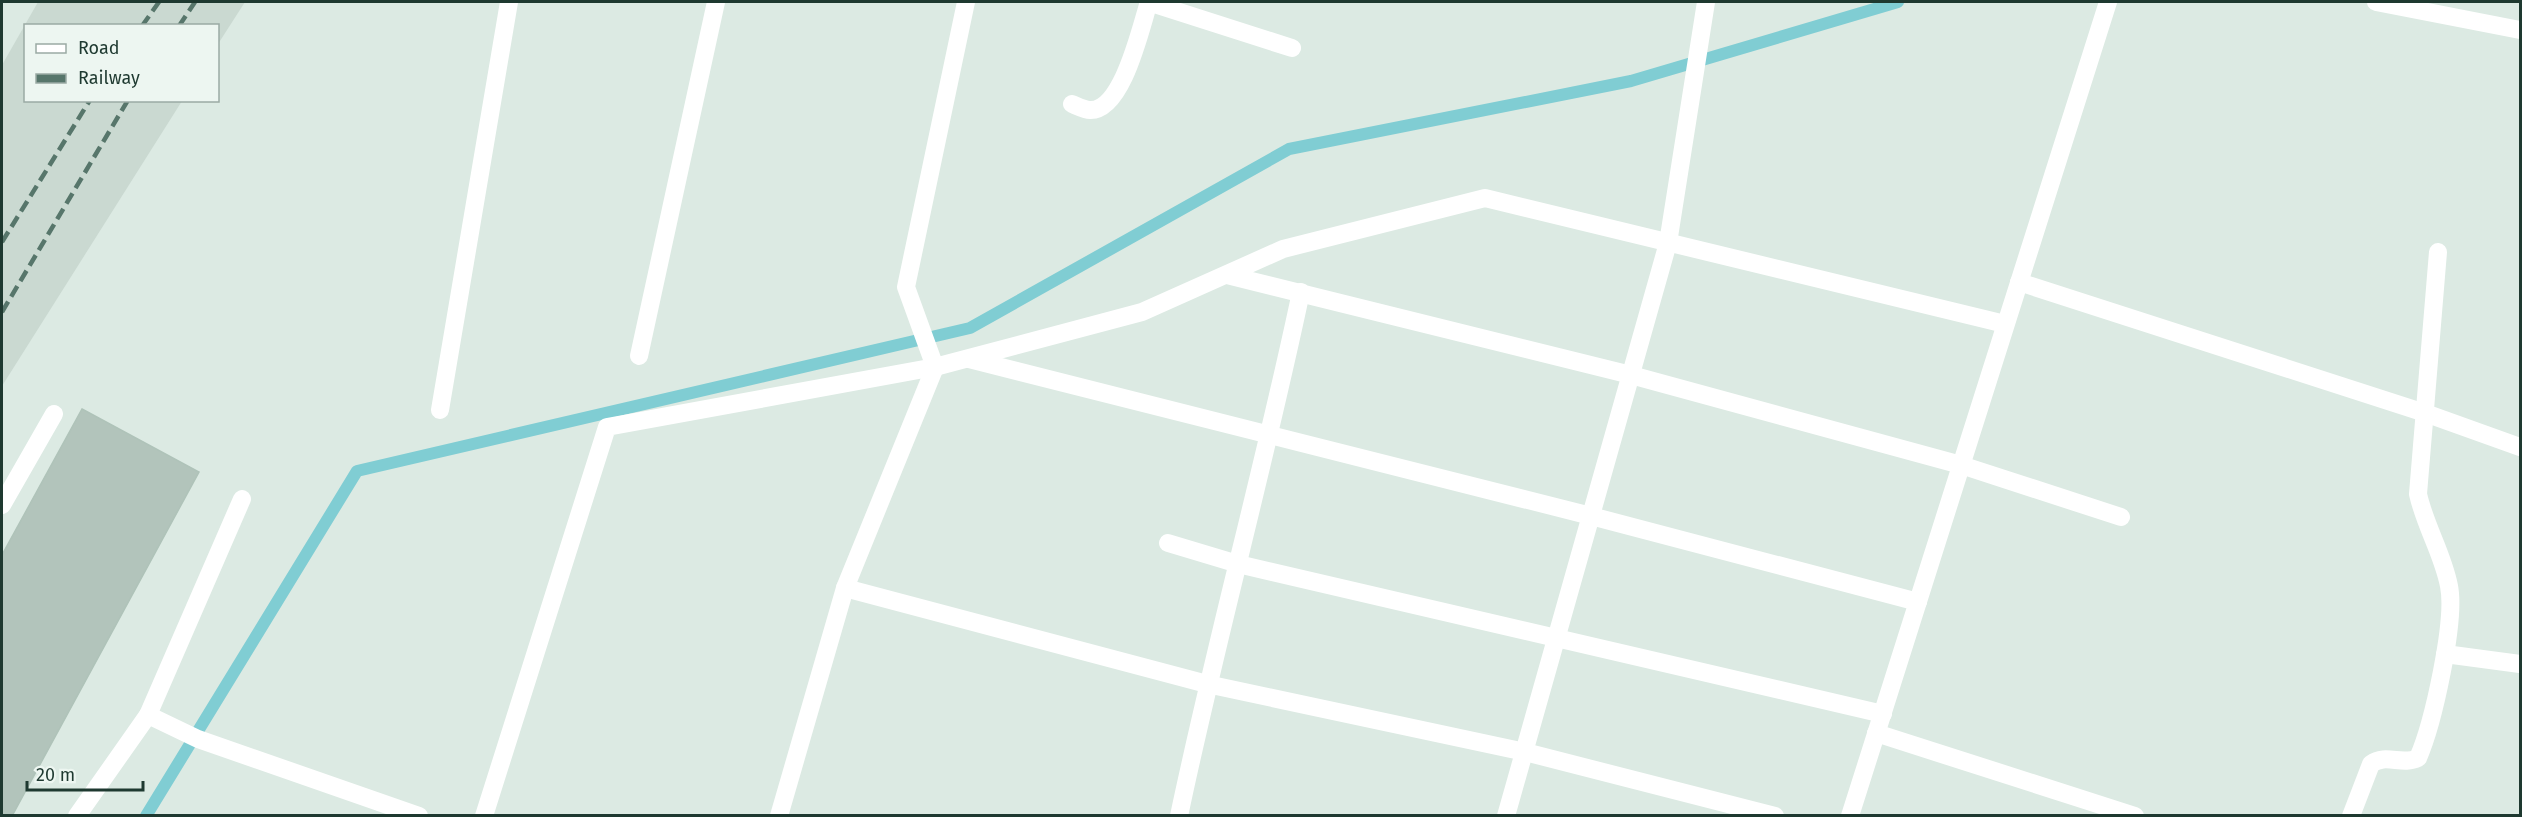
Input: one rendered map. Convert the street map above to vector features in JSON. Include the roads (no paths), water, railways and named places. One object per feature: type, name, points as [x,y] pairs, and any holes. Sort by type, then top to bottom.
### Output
[{"type":"street","points":[[440,410],[509,2]]},
{"type":"street","points":[[639,356],[716,2]]},
{"type":"street","points":[[779,816],[845,588],[933,362],[906,287],[966,2]]},
{"type":"street","points":[[1072,104],[1091,110],[1103,106],[1119,88],[1129,64],[1148,2],[1292,48]]},
{"type":"street","points":[[1506,816],[1668,243],[1706,2]]},
{"type":"street","points":[[1850,816],[2108,2]]},
{"type":"street","points":[[2376,2],[2520,30]]},
{"type":"street","points":[[484,816],[607,427],[933,362],[967,358],[1142,312],[1283,249],[1485,198],[2005,324]]},
{"type":"street","points":[[2351,816],[2371,764],[2382,758],[2409,762],[2418,758],[2445,654],[2451,606],[2449,586],[2423,516],[2418,494],[2438,252]]},
{"type":"street","points":[[1227,274],[1631,375],[1961,465],[2121,518]]},
{"type":"street","points":[[2019,282],[2425,413],[2520,447]]},
{"type":"street","points":[[1179,816],[1207,684],[1271,434],[1301,292]]},
{"type":"street","points":[[967,358],[1591,516],[1918,602]]},
{"type":"street","points":[[2,505],[54,414]]},
{"type":"street","points":[[77,816],[148,715],[242,499]]},
{"type":"street","points":[[1167,543],[1238,564],[1882,714]]},
{"type":"street","points":[[845,588],[1207,684],[1525,752],[1775,816]]},
{"type":"street","points":[[2445,654],[2520,664]]},
{"type":"street","points":[[148,715],[192,736],[419,816]]},
{"type":"street","points":[[1876,733],[2135,816]]},
{"type":"waterway","points":[[146,816],[357,471],[970,328],[1289,149],[1631,81],[1898,2]]},
{"type":"railway","points":[[143,24],[159,2]]},
{"type":"railway","points":[[180,24],[195,2]]},
{"type":"railway","points":[[2,242],[89,102]]},
{"type":"railway","points":[[2,312],[127,102]]}]
